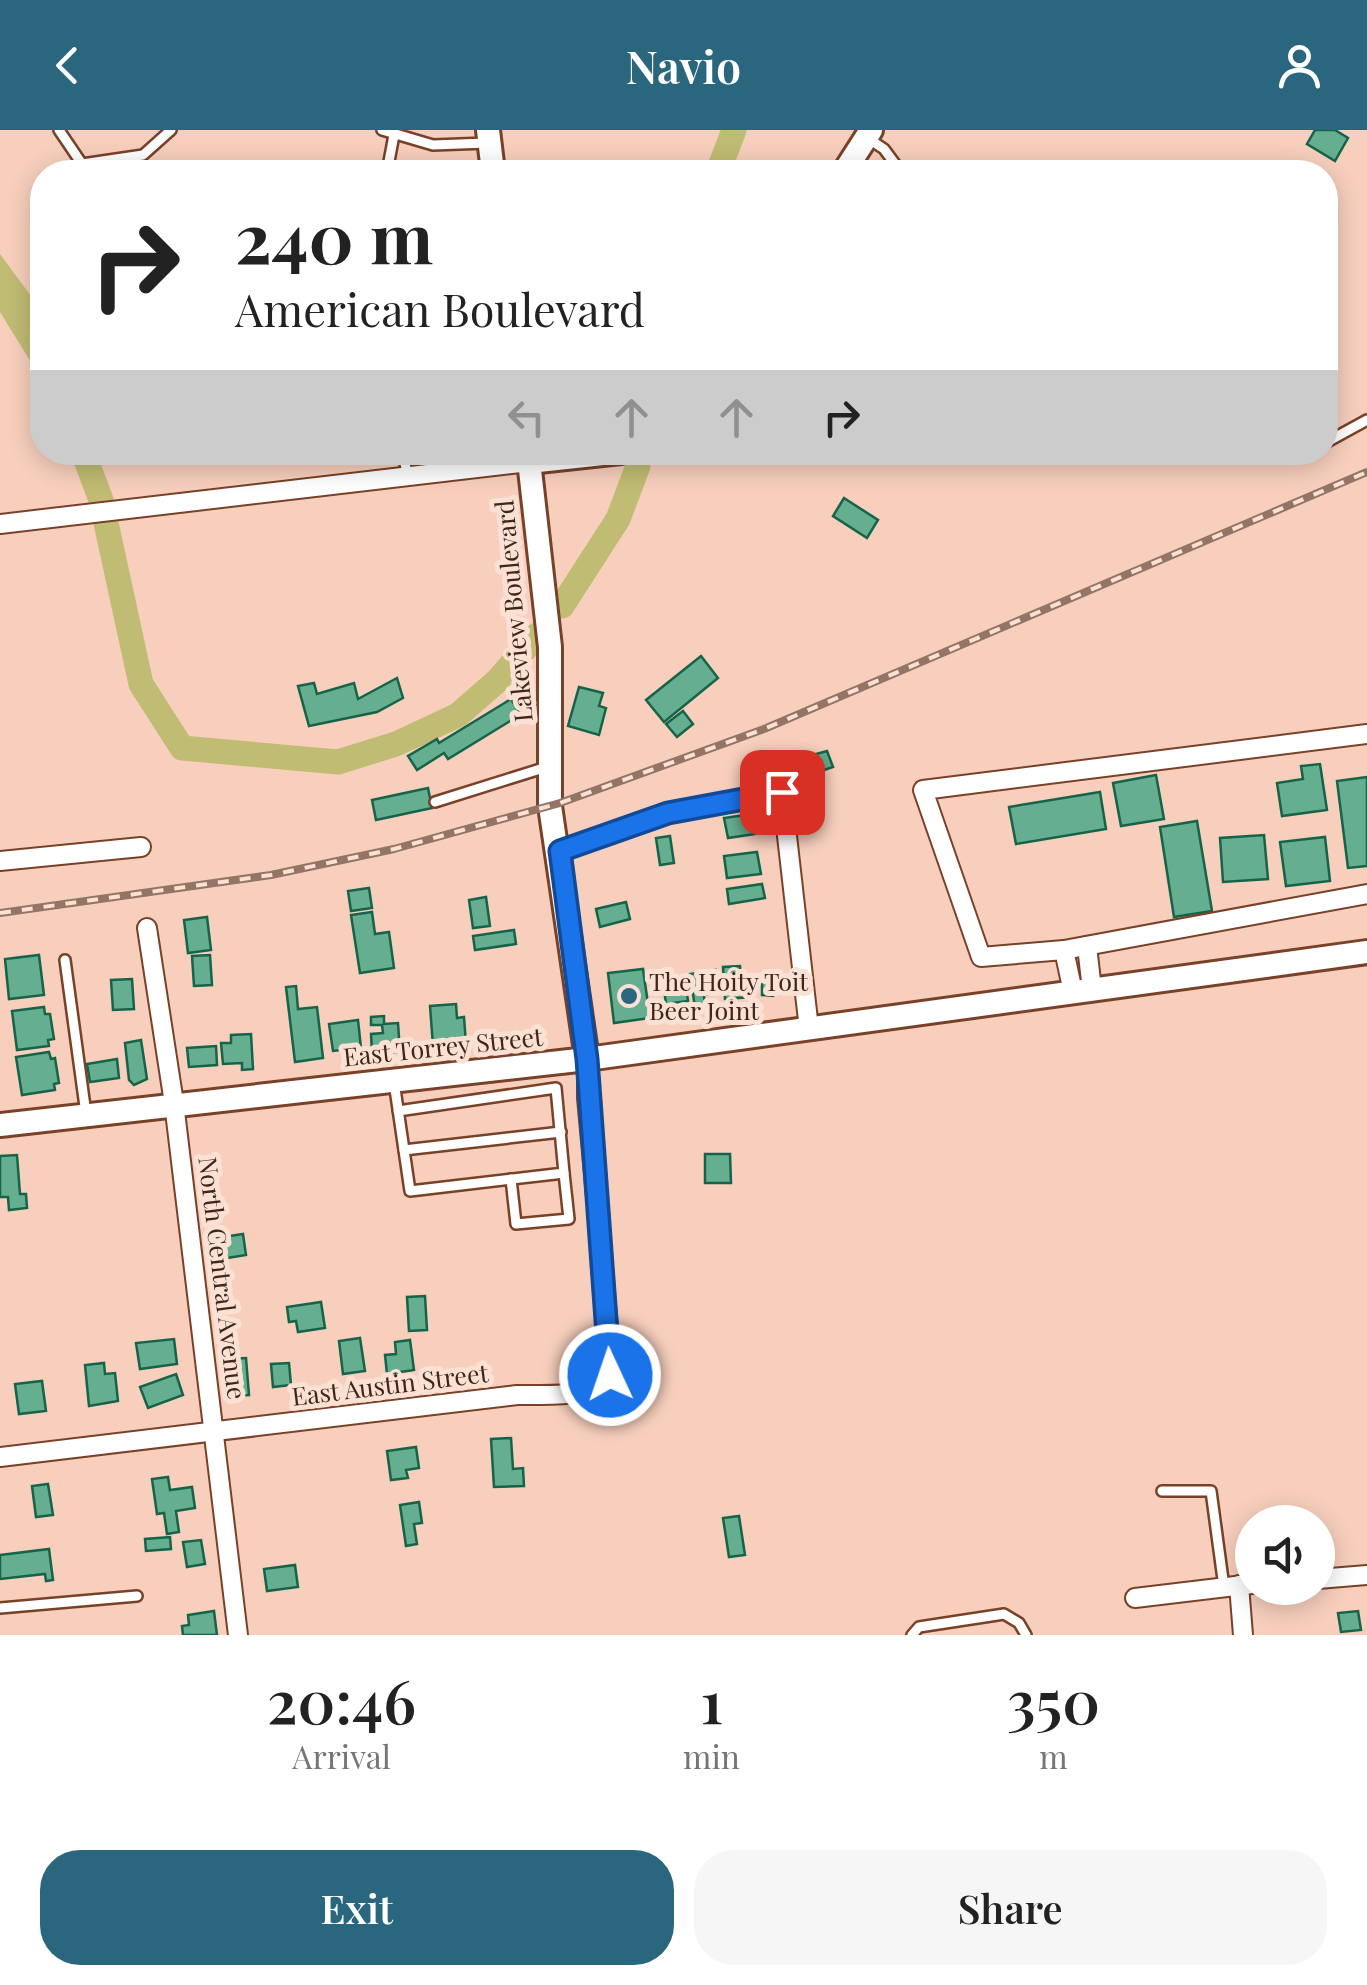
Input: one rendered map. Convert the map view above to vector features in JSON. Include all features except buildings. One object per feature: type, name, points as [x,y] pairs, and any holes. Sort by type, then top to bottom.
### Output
[{"type":"street","points":[[852,160],[869,134]]},
{"type":"street","points":[[0,524],[471,465]]},
{"type":"street","name":"Lakeview Boulevard","points":[[529,465],[550,647],[550,806],[560,851],[587,1059],[586,1098],[612,1370],[605,1381]]},
{"type":"street","points":[[1367,734],[923,790],[981,957],[1064,950],[1367,894]]},
{"type":"street","points":[[560,851],[668,813],[782,792],[809,1029]]},
{"type":"street","points":[[0,861],[141,847]]},
{"type":"street","name":"North Central Avenue","points":[[147,928],[174,1103],[238,1635]]},
{"type":"street","points":[[1083,991],[1088,946]]},
{"type":"street","points":[[1064,950],[1083,991]]},
{"type":"street","name":"East Torrey Street","points":[[0,1125],[587,1059],[1367,952]]},
{"type":"street","name":"East Austin Street","points":[[0,1457],[582,1392],[605,1381]]},
{"type":"street","points":[[1335,1577],[1367,1574]]},
{"type":"street","points":[[1135,1598],[1235,1585]]},
{"type":"street","points":[[1240,1605],[1243,1635]]},
{"type":"lane","points":[[58,130],[76,160]]},
{"type":"lane","points":[[119,160],[143,155],[171,130]]},
{"type":"lane","points":[[382,130],[433,145],[489,136]]},
{"type":"lane","points":[[389,160],[394,134]]},
{"type":"lane","points":[[869,134],[893,160]]},
{"type":"lane","points":[[1338,436],[1367,420]]},
{"type":"lane","points":[[405,465],[407,474]]},
{"type":"lane","points":[[436,802],[552,766]]},
{"type":"lane","points":[[66,960],[86,1114]]},
{"type":"lane","points":[[394,1080],[410,1191],[564,1173]]},
{"type":"lane","points":[[398,1110],[556,1088],[570,1218],[516,1224],[511,1179]]},
{"type":"lane","points":[[404,1150],[561,1132]]},
{"type":"lane","points":[[1162,1491],[1211,1492],[1235,1575]]},
{"type":"lane","points":[[0,1608],[137,1596]]},
{"type":"lane","points":[[912,1635],[919,1627],[1004,1614],[1019,1623],[1026,1635]]},
{"type":"shaded area","points":[[0,254],[30,295],[30,361],[0,312]]},
{"type":"waterway","points":[[723,160],[734,130]]},
{"type":"waterway","points":[[88,465],[101,500]]},
{"type":"waterway","points":[[562,606],[618,519],[638,466]]},
{"type":"waterway","points":[[106,523],[141,684],[182,748],[338,762],[396,744],[458,715],[497,681],[537,635]]},
{"type":"railway","points":[[0,913],[271,875],[394,849],[560,803],[764,729],[1367,472]]},
{"type":"place","name":"The Hoity Toit Beer Joint","points":[[629,996]]},
{"type":"route","points":[[610,1375],[586,1098],[587,1059],[560,851],[668,813],[782,792]]}]
